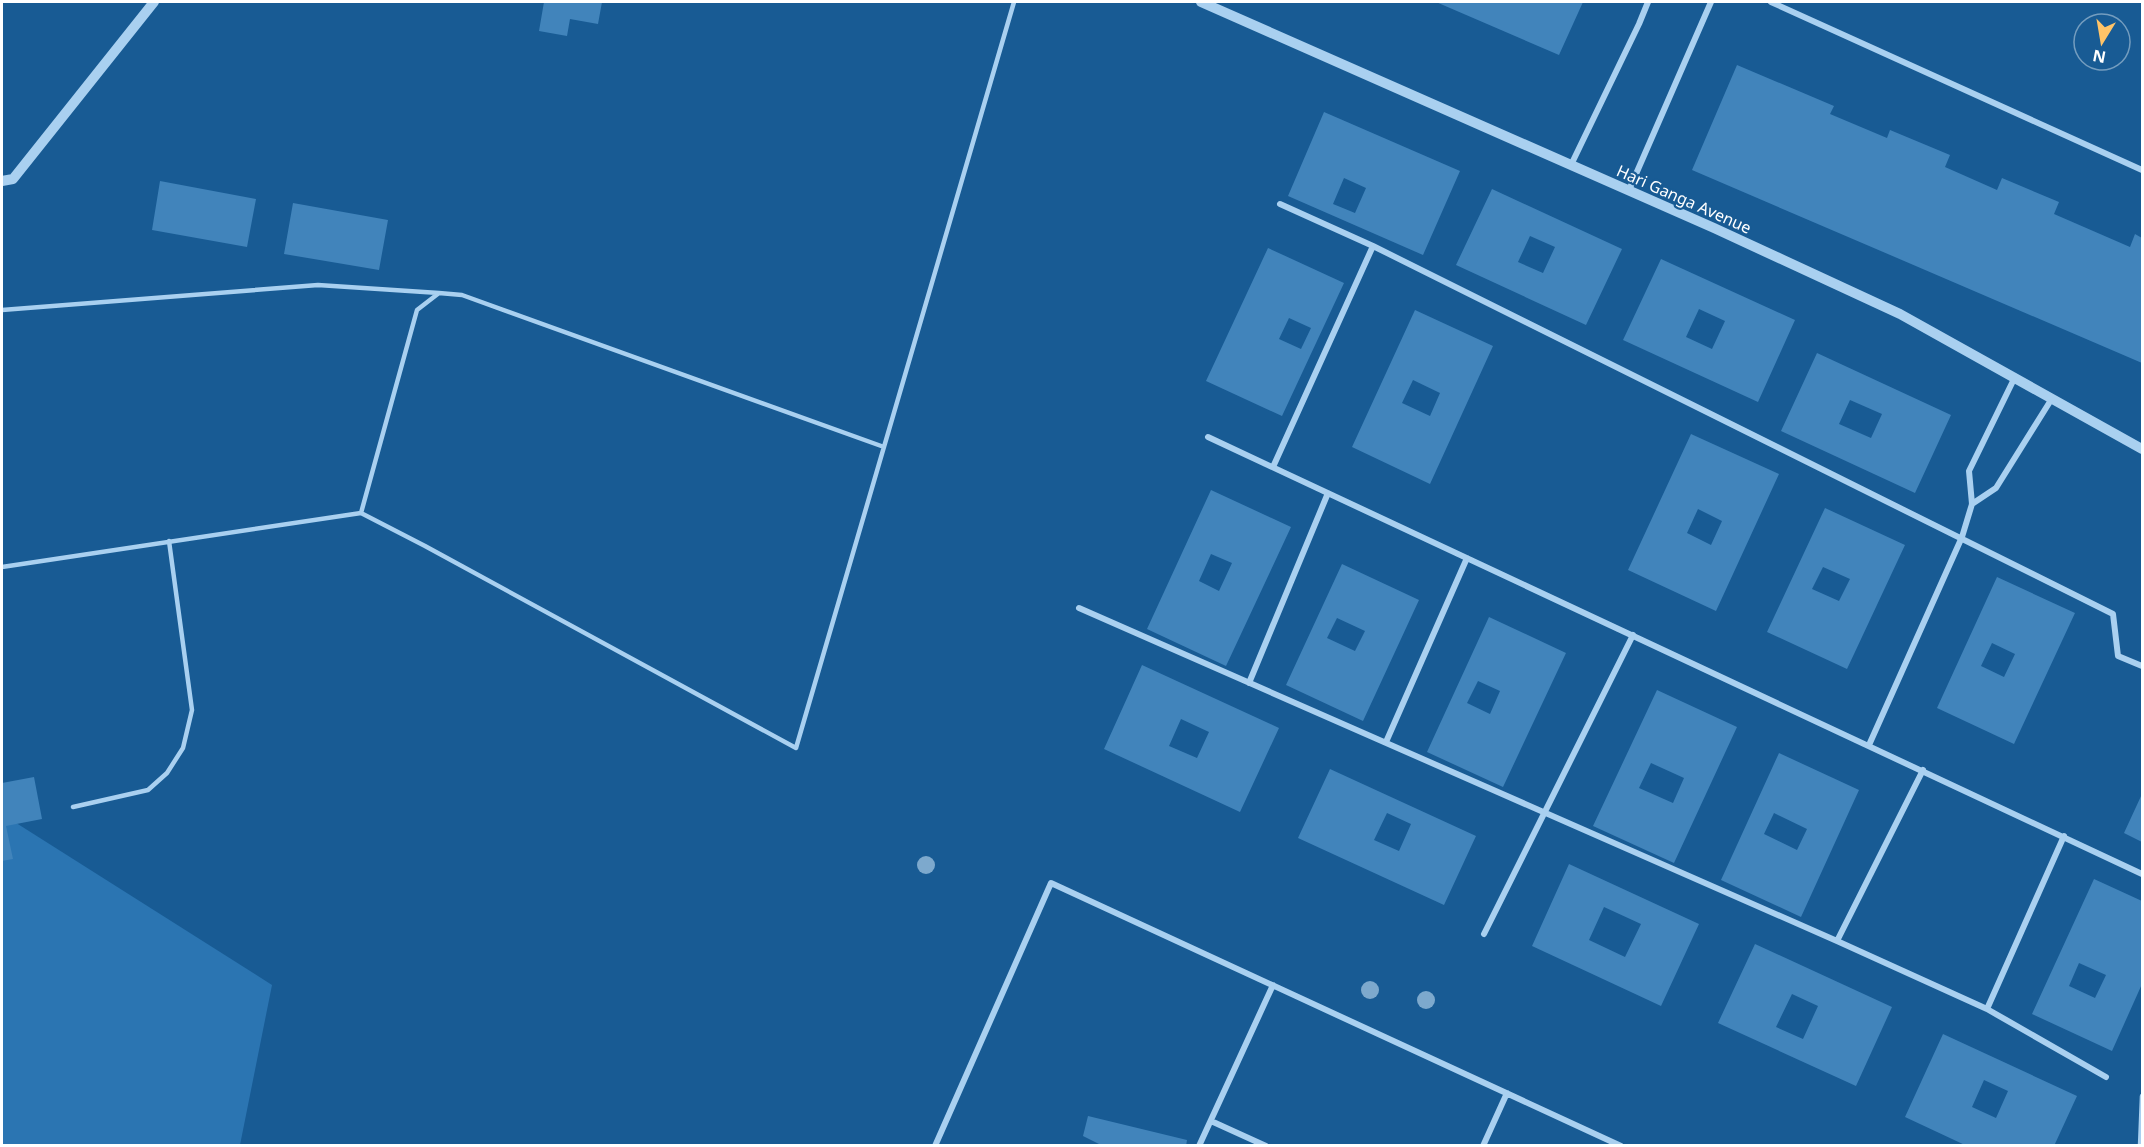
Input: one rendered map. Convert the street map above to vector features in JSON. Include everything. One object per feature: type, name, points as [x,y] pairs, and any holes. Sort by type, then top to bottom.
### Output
[{"type":"street","points":[[2,182],[13,179],[154,2]]},
{"type":"street","name":"Hari Ganga Avenue","points":[[1201,2],[1629,190],[1900,314],[2142,448]]},
{"type":"street","points":[[1571,165],[1648,2]]},
{"type":"street","points":[[1629,190],[1711,2]]},
{"type":"street","points":[[1770,2],[2142,170]]},
{"type":"street","points":[[1280,204],[1373,246],[2113,614],[2118,656],[2142,666]]},
{"type":"street","points":[[1273,467],[1373,246]]},
{"type":"street","points":[[1869,745],[1962,537],[1972,504],[1969,471],[2014,379]]},
{"type":"street","points":[[1972,504],[1996,488],[2052,400]]},
{"type":"street","points":[[1208,437],[2142,873]]},
{"type":"street","points":[[1249,683],[1328,493]]},
{"type":"street","points":[[1386,742],[1467,558]]},
{"type":"street","points":[[1079,608],[1987,1009],[2106,1077]]},
{"type":"street","points":[[1484,934],[1633,635]]},
{"type":"street","points":[[1837,941],[1923,770]]},
{"type":"street","points":[[1987,1009],[2064,836]]},
{"type":"street","points":[[935,1146],[1051,883],[1621,1146]]},
{"type":"street","points":[[1199,1146],[1273,985]]},
{"type":"street","points":[[1483,1146],[1507,1093]]},
{"type":"street","points":[[1211,1121],[1266,1146]]},
{"type":"lane","points":[[2,567],[361,513],[796,747],[1014,2]]},
{"type":"lane","points":[[2,310],[318,285],[462,295],[884,447]]},
{"type":"lane","points":[[361,513],[417,310],[439,293]]},
{"type":"lane","points":[[73,807],[148,790],[167,773],[183,748],[192,710],[169,541]]},
{"type":"lane","points":[[2140,1146],[2142,1096]]},
{"type":"shaded area","points":[[2,814],[272,985],[240,1145],[2,1145]]},
{"type":"building","points":[[544,2],[602,2],[598,24],[570,19],[567,36],[539,31]]},
{"type":"building","points":[[1436,2],[1583,2],[1559,55]]},
{"type":"building","points":[[1737,65],[1834,106],[1830,114],[1887,138],[1890,130],[1950,155],[1945,167],[1997,190],[2002,178],[2059,202],[2054,214],[2130,247],[2135,234],[2142,238],[2142,363],[1692,170]]},
{"type":"building","points":[[1324,112],[1460,171],[1423,255],[1288,196]],"holes":[[[1344,178],[1366,188],[1355,213],[1333,204]]]},
{"type":"building","points":[[160,181],[256,199],[247,247],[152,230]]},
{"type":"building","points":[[1492,189],[1622,249],[1586,325],[1456,265]],"holes":[[[1530,236],[1555,247],[1543,273],[1518,262]]]},
{"type":"building","points":[[293,203],[388,220],[379,270],[284,254]]},
{"type":"building","points":[[1268,248],[1344,283],[1282,416],[1206,381]],"holes":[[[1289,318],[1311,328],[1301,349],[1279,339]]]},
{"type":"building","points":[[1661,259],[1795,320],[1758,402],[1623,340]],"holes":[[[1699,309],[1725,321],[1712,349],[1686,337]]]},
{"type":"building","points":[[1415,310],[1493,346],[1430,484],[1352,447]],"holes":[[[1413,380],[1440,393],[1430,416],[1402,403]]]},
{"type":"building","points":[[1817,353],[1951,415],[1915,493],[1781,431]],"holes":[[[1850,400],[1882,414],[1871,438],[1839,424]]]},
{"type":"building","points":[[1691,434],[1779,474],[1716,611],[1628,570]],"holes":[[[1698,509],[1722,521],[1711,545],[1687,533]]]},
{"type":"building","points":[[1211,490],[1291,527],[1226,666],[1147,629]],"holes":[[[1211,554],[1232,563],[1219,591],[1199,581]]]},
{"type":"building","points":[[1825,508],[1905,545],[1847,669],[1767,632]],"holes":[[[1823,567],[1850,579],[1839,601],[1812,589]]]},
{"type":"building","points":[[1342,564],[1419,600],[1363,721],[1286,685]],"holes":[[[1337,618],[1365,631],[1355,651],[1327,638]]]},
{"type":"building","points":[[1997,577],[2075,613],[2014,744],[1937,708]],"holes":[[[1992,643],[2015,654],[2004,677],[1981,666]]]},
{"type":"building","points":[[1489,617],[1566,653],[1503,787],[1427,752]],"holes":[[[1478,681],[1500,691],[1490,714],[1467,703]]]},
{"type":"building","points":[[1142,665],[1279,728],[1240,812],[1104,749]],"holes":[[[1181,719],[1209,732],[1197,758],[1169,746]]]},
{"type":"building","points":[[1657,690],[1737,727],[1674,863],[1593,826]],"holes":[[[1651,763],[1684,778],[1673,803],[1639,788]]]},
{"type":"building","points":[[1779,753],[1859,790],[1801,917],[1721,880]],"holes":[[[1774,813],[1807,829],[1797,850],[1764,834]]]},
{"type":"building","points":[[1330,769],[1476,836],[1444,905],[1298,838]],"holes":[[[1387,813],[1411,824],[1399,851],[1374,840]]]},
{"type":"building","points":[[34,777],[42,819],[6,826],[13,859],[2,861],[2,783]]},
{"type":"building","points":[[2142,794],[2142,842],[2124,833]]},
{"type":"building","points":[[1569,864],[1699,924],[1661,1006],[1532,946]],"holes":[[[1604,907],[1641,924],[1625,957],[1589,940]]]},
{"type":"building","points":[[2094,879],[2142,901],[2142,984],[2112,1051],[2032,1014]],"holes":[[[2079,963],[2106,975],[2095,998],[2069,986]]]},
{"type":"building","points":[[1755,944],[1892,1007],[1856,1086],[1718,1023]],"holes":[[[1792,994],[1818,1006],[1803,1039],[1776,1027]]]},
{"type":"building","points":[[1943,1034],[2077,1096],[2054,1146],[1967,1146],[1905,1117]],"holes":[[[1984,1080],[2008,1091],[1996,1118],[1972,1107]]]},
{"type":"building","points":[[1088,1116],[1187,1140],[1186,1146],[1103,1146],[1083,1136]]}]
